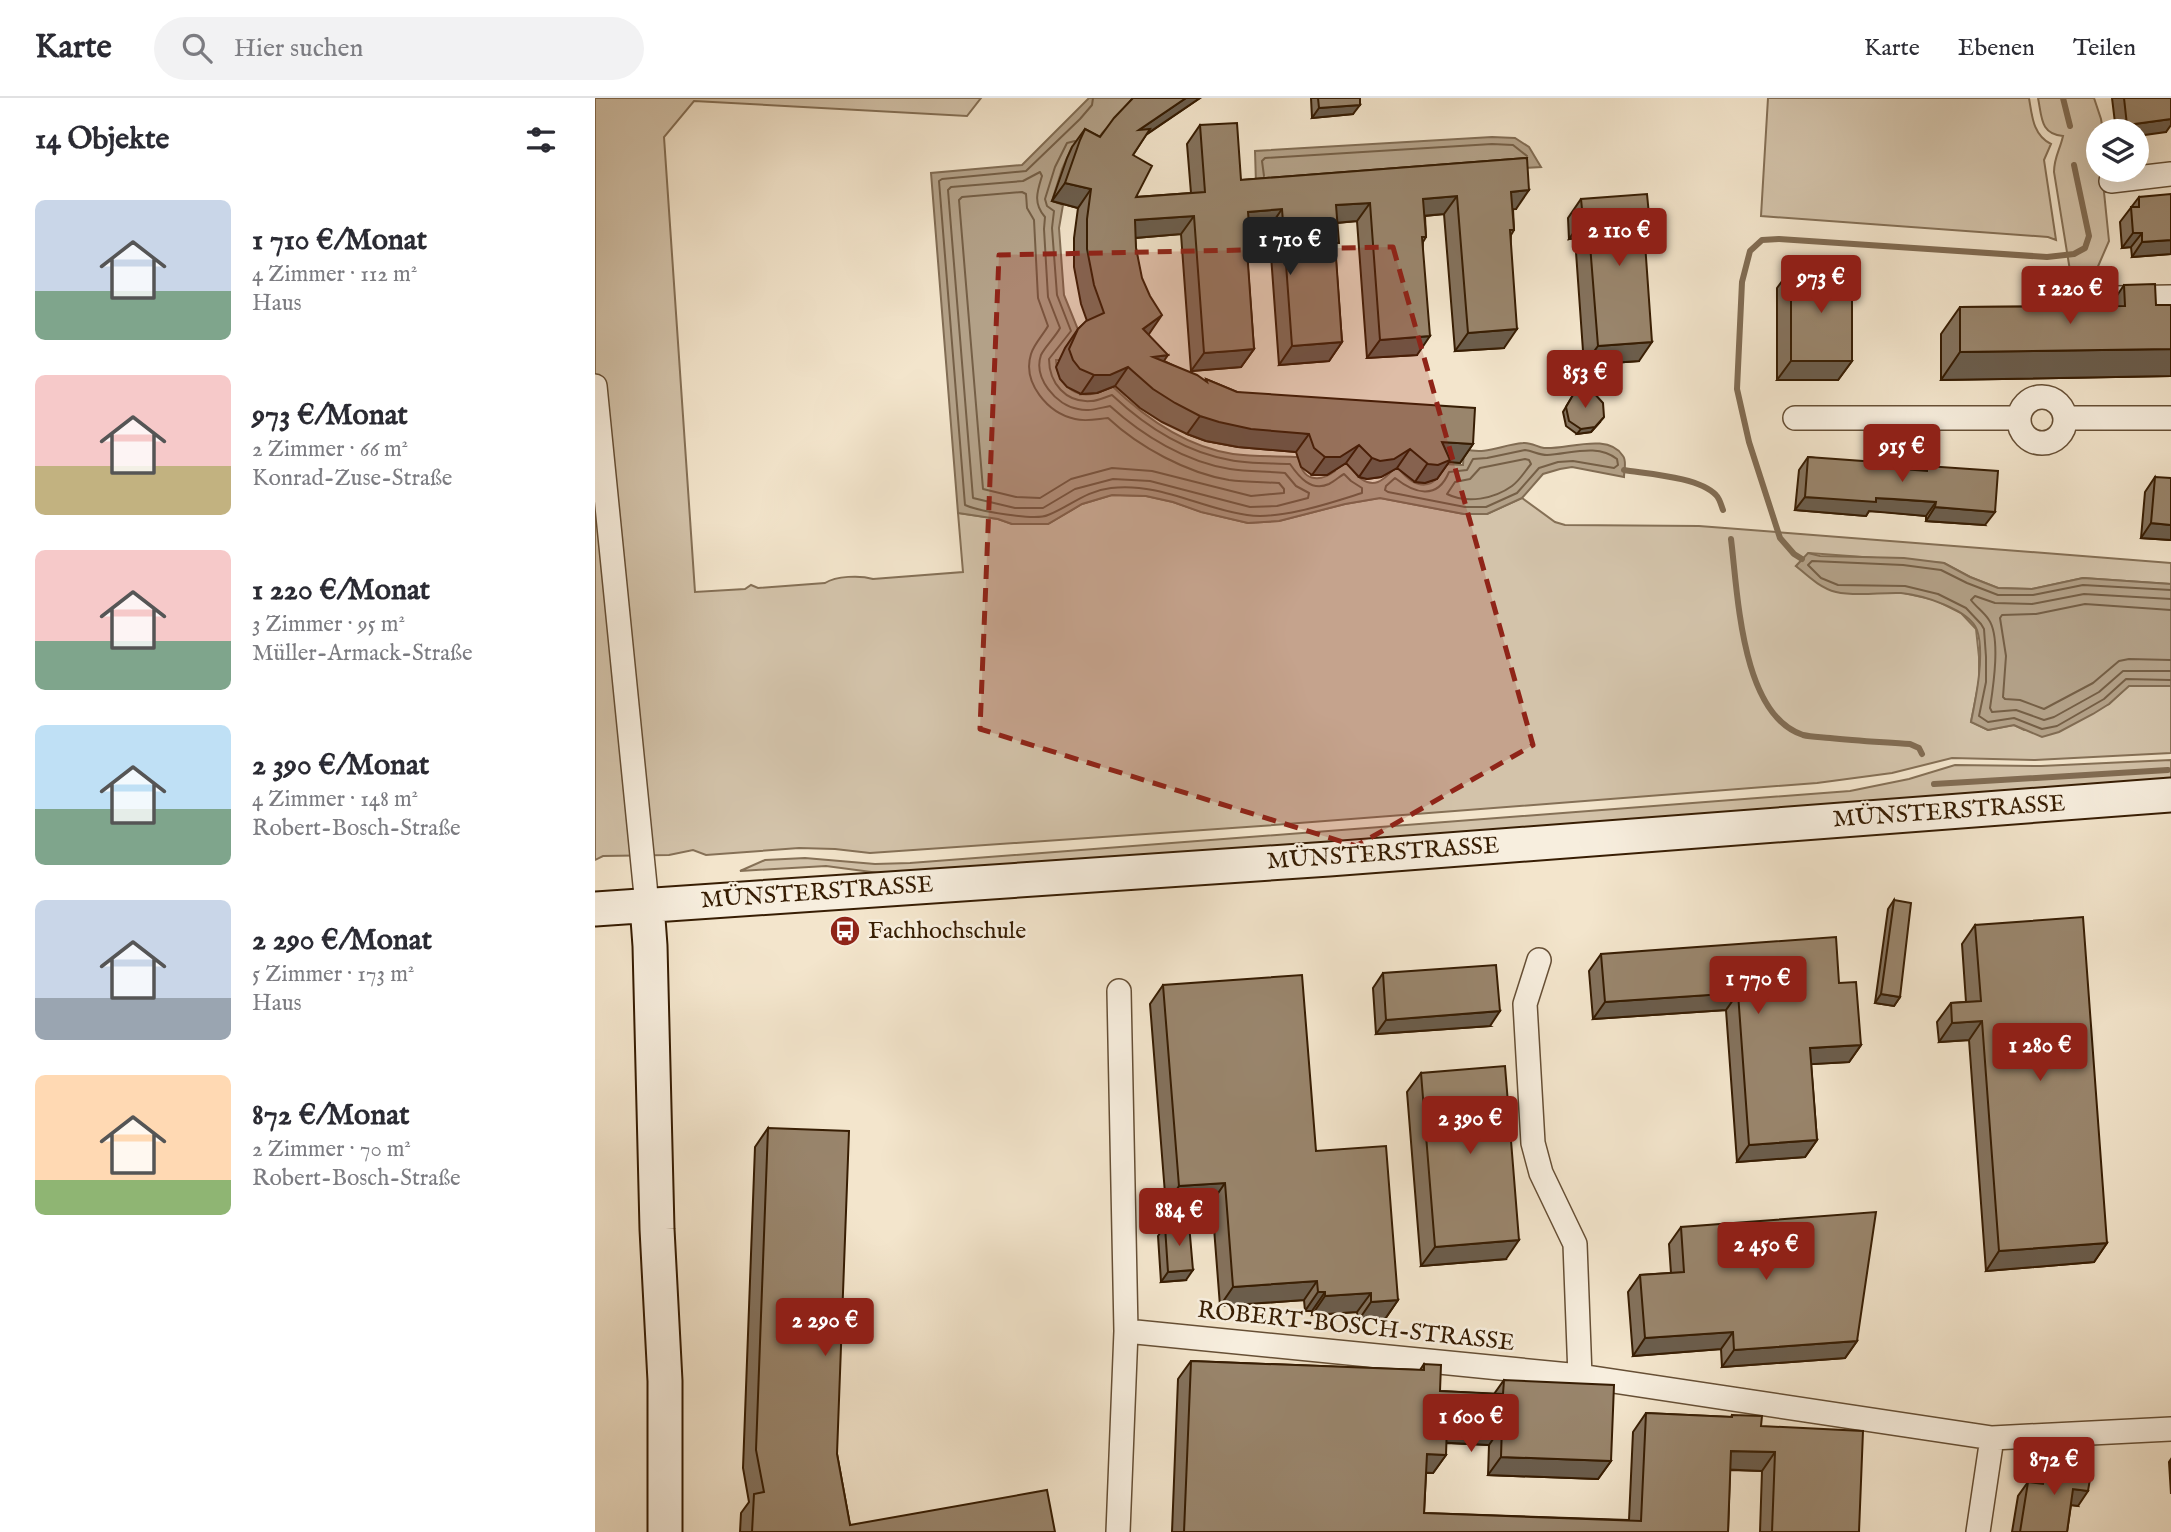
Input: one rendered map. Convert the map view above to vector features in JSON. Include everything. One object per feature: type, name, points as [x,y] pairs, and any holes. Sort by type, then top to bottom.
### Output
[{"type":"main road","name":"MÜNSTERSTRASSE","points":[[595,909],[1343,858],[2171,795]]},
{"type":"main road","points":[[647,905],[657,1229],[665,1381],[666,1532]]},
{"type":"street","points":[[2149,177],[2171,174]]},
{"type":"street","points":[[2058,299],[2171,297]]},
{"type":"street","points":[[595,386],[647,905]]},
{"type":"street","points":[[2044,397],[2058,404],[2066,418],[2065,426],[2055,440],[2047,443],[2030,440],[2024,435],[2019,418],[2030,400],[2044,397]]},
{"type":"street","points":[[1795,418],[2019,418]]},
{"type":"street","points":[[2066,418],[2171,418]]},
{"type":"street","points":[[1539,960],[1524,1003],[1533,1143],[1541,1173],[1575,1244],[1580,1376]]},
{"type":"street","points":[[1118,1532],[1126,1331],[1119,991]]},
{"type":"street","name":"ROBERT-BOSCH-STRASSE","points":[[1126,1331],[1580,1376],[1992,1438],[2171,1429]]},
{"type":"street","points":[[1978,1532],[1992,1438]]},
{"type":"highlighted area","points":[[1393,247],[1533,745],[1356,846],[980,729],[999,255]]},
{"type":"shaded area","points":[[595,98],[981,98],[967,116],[694,101],[664,137],[695,592],[745,589],[751,585],[758,588],[825,583],[848,577],[873,579],[963,572],[958,513],[998,519],[1012,524],[1048,524],[1082,504],[1112,495],[1146,496],[1248,523],[1279,521],[1380,498],[1464,514],[1487,514],[1522,498],[1555,522],[1565,525],[1699,526],[2171,563],[2171,584],[2083,578],[2032,589],[1998,588],[1944,563],[1809,553],[1796,566],[1837,592],[1904,593],[1935,600],[1961,613],[1976,629],[1979,657],[1979,681],[1971,722],[1988,730],[2014,725],[2024,730],[2109,704],[2129,685],[2171,686],[2171,753],[2035,760],[1952,758],[1892,773],[1817,783],[870,853],[799,848],[706,855],[693,850],[669,855],[603,856],[595,860]]},
{"type":"shaded area","points":[[1768,98],[2029,98],[2037,130],[2040,136],[2051,144],[2044,160],[2056,240],[2048,237],[1761,216]]},
{"type":"shaded area","points":[[2038,98],[2094,98],[2101,119],[2086,119],[2086,182],[2110,182],[2111,191],[2104,192],[2109,241],[2096,271],[2081,272],[2079,291],[2072,283],[2054,172],[2063,136],[2050,132],[2042,118]]},
{"type":"shaded area","points":[[2171,760],[2171,782],[1369,844],[879,873],[826,866],[740,871],[765,860],[805,858],[875,864],[910,863],[1850,791],[1909,779],[1955,765],[2041,766]]},
{"type":"water","points":[[1089,98],[1135,98],[1102,133],[1088,156],[1072,147],[1052,201],[1063,205],[1059,228],[1064,295],[1081,337],[1061,360],[1056,360],[1059,375],[1067,387],[1080,394],[1087,394],[1099,392],[1111,385],[1152,419],[1183,438],[1233,454],[1299,457],[1303,471],[1312,478],[1323,477],[1335,471],[1338,459],[1350,460],[1357,476],[1367,482],[1378,482],[1400,462],[1400,470],[1406,476],[1425,485],[1436,479],[1442,464],[1463,465],[1464,449],[1487,450],[1526,443],[1544,448],[1597,443],[1607,445],[1616,449],[1624,458],[1624,477],[1572,467],[1560,469],[1543,474],[1522,498],[1487,514],[1464,514],[1380,498],[1279,521],[1248,523],[1146,496],[1112,495],[1082,504],[1048,524],[1012,524],[998,519],[958,513],[931,173],[1022,165]]},
{"type":"water","points":[[1492,137],[1515,138],[1529,147],[1541,167],[1256,184],[1255,151]]},
{"type":"water","points":[[1808,553],[1820,556],[1904,558],[1944,563],[1998,588],[2032,589],[2083,578],[2171,584],[2171,686],[2129,686],[2093,714],[2059,732],[2042,737],[2014,725],[1988,730],[1971,722],[1979,676],[1980,651],[1977,630],[1972,622],[1944,604],[1921,597],[1901,593],[1852,594],[1825,588],[1796,566]]},
{"type":"building","points":[[1133,98],[1186,98],[1139,130],[1150,129],[1133,155],[1152,166],[1136,197],[1205,192],[1200,125],[1237,123],[1241,180],[1527,158],[1529,190],[1511,192],[1514,230],[1510,230],[1517,329],[1468,333],[1457,196],[1423,199],[1426,237],[1422,237],[1430,336],[1380,340],[1370,203],[1336,205],[1339,243],[1335,243],[1342,342],[1292,346],[1282,209],[1248,212],[1251,250],[1247,250],[1254,349],[1232,351],[1204,353],[1194,216],[1135,220],[1136,248],[1142,278],[1162,315],[1143,329],[1168,355],[1153,357],[1197,375],[1207,382],[1206,379],[1237,392],[1475,408],[1473,444],[1442,442],[1450,460],[1438,465],[1428,464],[1410,449],[1394,459],[1380,461],[1372,458],[1359,445],[1340,457],[1325,457],[1314,448],[1309,434],[1251,429],[1200,416],[1153,389],[1128,367],[1110,375],[1094,375],[1080,369],[1069,349],[1078,329],[1086,321],[1104,313],[1094,285],[1087,249],[1091,189],[1065,183],[1085,129],[1100,137]]},
{"type":"building","points":[[1318,98],[1360,98],[1360,105],[1319,108]]},
{"type":"building","points":[[2124,98],[2171,98],[2171,119],[2149,122],[2149,119],[2126,119]]},
{"type":"building","points":[[1647,194],[1649,215],[1643,215],[1652,342],[1598,346],[1588,219],[1583,219],[1581,199]]},
{"type":"building","points":[[2171,194],[2171,240],[2142,242],[2142,233],[2133,233],[2131,207],[2139,207],[2139,197]]},
{"type":"building","points":[[1791,269],[1852,269],[1852,361],[1791,361]]},
{"type":"building","points":[[2155,284],[2156,305],[2171,305],[2171,349],[1960,352],[1960,307],[2125,306],[2124,285]]},
{"type":"building","points":[[1593,392],[1603,403],[1604,417],[1595,427],[1581,429],[1569,421],[1566,407],[1573,395]]},
{"type":"building","points":[[1808,457],[1890,463],[1890,468],[1927,471],[1927,466],[1998,471],[1995,512],[1935,507],[1936,502],[1876,498],[1876,502],[1805,497]]},
{"type":"building","points":[[2155,477],[2171,478],[2171,525],[2151,523]]},
{"type":"building","points":[[1894,900],[1911,903],[1900,997],[1881,994]]},
{"type":"building","points":[[2083,917],[2107,1243],[1999,1251],[1982,1021],[1952,1023],[1951,1003],[1981,1001],[1975,925]]},
{"type":"building","points":[[1836,937],[1839,983],[1856,982],[1861,1045],[1810,1048],[1817,1140],[1749,1145],[1738,993],[1605,1002],[1601,954]]},
{"type":"building","points":[[1496,965],[1500,1011],[1386,1020],[1383,973]]},
{"type":"building","points":[[1302,975],[1316,1151],[1386,1146],[1398,1300],[1371,1302],[1371,1293],[1325,1296],[1325,1292],[1318,1292],[1317,1281],[1233,1287],[1225,1183],[1179,1186],[1163,985]]},
{"type":"building","points":[[1505,1066],[1519,1240],[1435,1247],[1421,1073]]},
{"type":"building","points":[[768,1128],[849,1131],[837,1454],[850,1525],[1047,1490],[1055,1532],[752,1532],[754,1494],[764,1492],[756,1450]]},
{"type":"building","points":[[1876,1212],[1857,1341],[1734,1350],[1733,1332],[1645,1338],[1640,1275],[1684,1272],[1681,1227]]},
{"type":"building","points":[[1189,1224],[1193,1270],[1168,1272],[1165,1226]]},
{"type":"building","points":[[1191,1361],[1424,1370],[1424,1364],[1441,1365],[1440,1391],[1503,1394],[1504,1380],[1614,1385],[1611,1461],[1501,1457],[1502,1426],[1447,1424],[1446,1455],[1427,1454],[1424,1513],[1641,1521],[1646,1413],[1762,1416],[1761,1426],[1863,1431],[1859,1532],[1772,1532],[1775,1452],[1731,1451],[1728,1532],[1184,1532]]},
{"type":"building","points":[[2046,1460],[2092,1467],[2088,1491],[2073,1489],[2067,1532],[2020,1532],[2028,1482],[2043,1484]]},
{"type":"waterway","points":[[2063,98],[2070,126]]},
{"type":"waterway","points":[[1802,559],[1780,538],[1749,442],[1737,389],[1742,282],[1750,251],[1762,240],[1779,239],[2047,257],[2074,254],[2085,248],[2089,236],[2074,165]]},
{"type":"waterway","points":[[1624,470],[1673,477],[1698,484],[1716,495],[1723,510]]},
{"type":"waterway","points":[[1731,539],[1746,650],[1755,679],[1767,704],[1782,723],[1803,735],[1910,744],[1919,748],[1922,754]]},
{"type":"waterway","points":[[1934,784],[2168,770]]},
{"type":"place","name":"Fachhochschule","points":[[845,931]]}]
